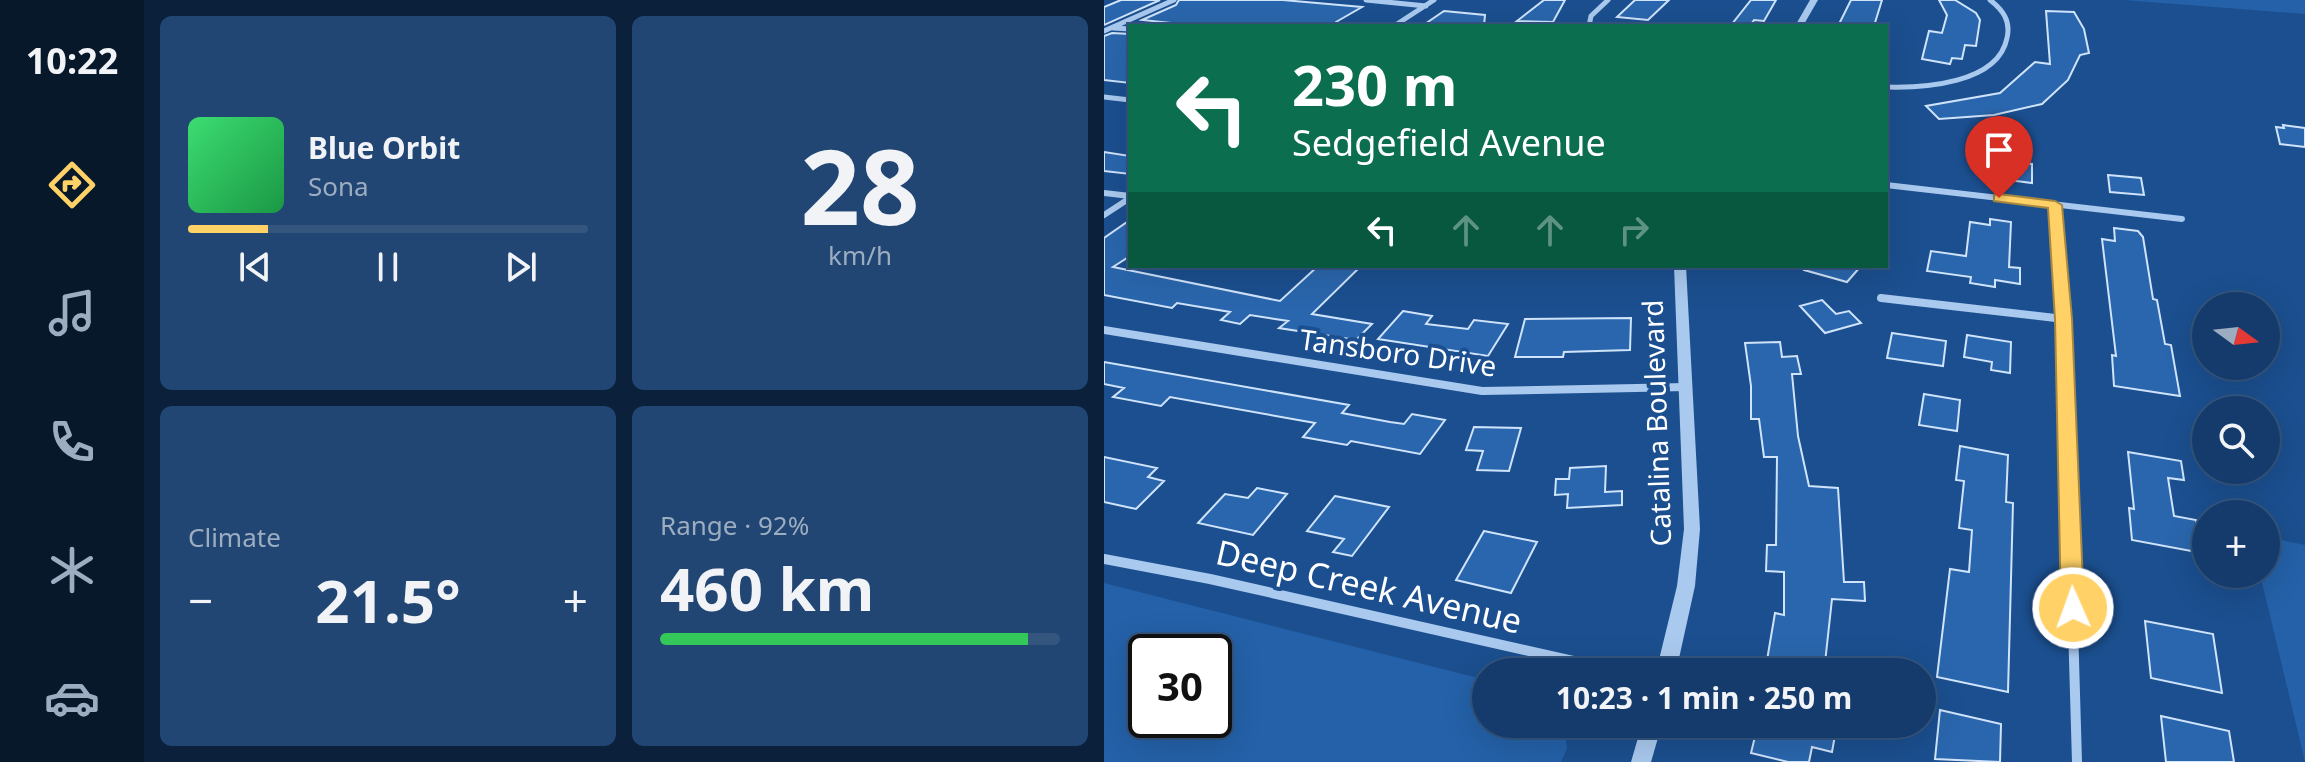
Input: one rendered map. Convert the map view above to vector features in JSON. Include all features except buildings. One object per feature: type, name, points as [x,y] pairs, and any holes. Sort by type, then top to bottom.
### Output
[{"type":"street","points":[[1104,31],[1174,0]]},
{"type":"street","points":[[1366,0],[1426,6]]},
{"type":"street","points":[[1397,24],[1434,0]]},
{"type":"street","points":[[1589,24],[1591,16],[1608,0]]},
{"type":"street","points":[[1800,24],[1814,0]]},
{"type":"street","points":[[1888,87],[1975,74],[1998,62],[2007,51],[2009,20],[2001,8],[1990,0]]},
{"type":"street","points":[[1113,27],[1128,29]]},
{"type":"street","points":[[1104,97],[1128,100]]},
{"type":"street","points":[[1888,185],[2182,219]]},
{"type":"street","points":[[1104,193],[1128,197]]},
{"type":"street","points":[[1104,215],[1128,198]]},
{"type":"street","points":[[2055,205],[2064,319],[2077,762]]},
{"type":"street","name":"Catalina Boulevard","points":[[1669,658],[1686,586],[1692,529],[1688,387],[1681,347],[1680,268]]},
{"type":"street","points":[[1881,298],[2064,319]]},
{"type":"street","name":"Tansboro Drive","points":[[1104,330],[1482,391],[1688,387]]},
{"type":"street","name":"Deep Creek Avenue","points":[[1104,559],[1210,579],[1560,658]]},
{"type":"street","points":[[1641,762],[1648,738]]},
{"type":"shaded area","points":[[2123,0],[2305,0],[2305,14]]},
{"type":"shaded area","points":[[2280,540],[2305,545],[2305,762],[2263,588],[2280,588]]},
{"type":"shaded area","points":[[1104,583],[1472,676],[1472,738],[1566,738],[1567,748],[1561,762],[1104,762]]},
{"type":"route","points":[[1999,198],[2055,205],[2064,319],[2073,608]]}]
